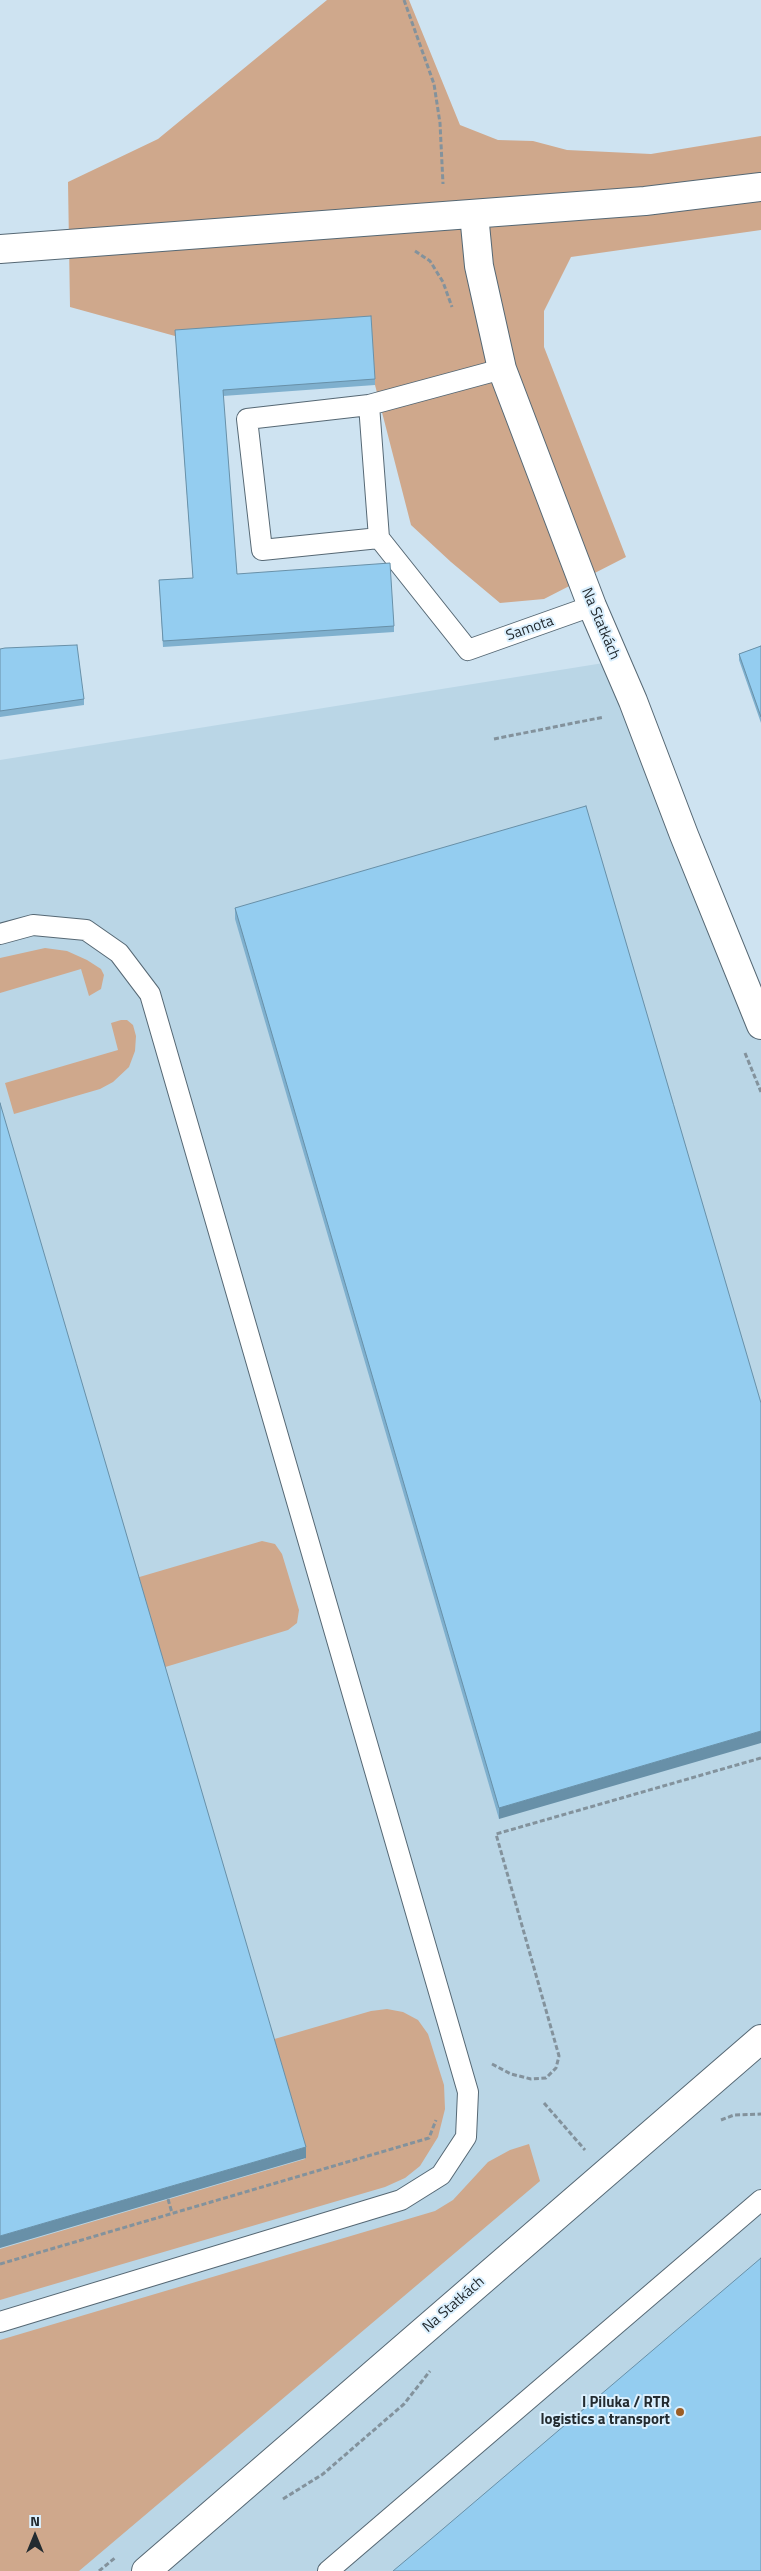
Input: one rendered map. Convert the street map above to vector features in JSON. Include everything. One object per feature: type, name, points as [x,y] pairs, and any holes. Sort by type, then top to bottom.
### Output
[{"type":"street","points":[[0,248],[644,201],[761,187]]},
{"type":"street","name":"Na Statkách","points":[[474,214],[480,266],[502,369],[592,606],[633,701],[684,835],[761,1024]]},
{"type":"street","name":"Na Statkách","points":[[146,2571],[761,2039]]},
{"type":"lane","points":[[369,405],[379,538],[262,550],[247,419],[369,405],[502,369]]},
{"type":"lane","name":"Samota","points":[[379,538],[468,650],[592,606]]},
{"type":"lane","points":[[0,934],[33,925],[86,930],[118,953],[150,994],[468,2092],[466,2137],[441,2175],[402,2200],[0,2322]]},
{"type":"lane","points":[[328,2571],[761,2200]]},
{"type":"path","points":[[404,0],[434,84],[440,123],[445,216]]},
{"type":"path","points":[[494,739],[607,716],[603,707]]},
{"type":"path","points":[[168,2199],[172,2213]]},
{"type":"shaded area","points":[[327,0],[409,0],[460,125],[498,140],[533,141],[567,150],[651,154],[761,136],[761,230],[571,257],[544,311],[544,347],[626,557],[544,599],[500,603],[411,525],[375,385],[371,322],[175,336],[70,307],[68,182],[158,139]]},
{"type":"shaded area","points":[[616,661],[761,1022],[761,2571],[0,2571],[0,760]]},
{"type":"shaded area","points":[[45,948],[67,951],[101,969],[104,975],[101,989],[89,996],[81,969],[0,993],[0,958]]},
{"type":"shaded area","points":[[127,1020],[133,1025],[136,1036],[135,1051],[129,1067],[113,1082],[100,1089],[14,1114],[5,1083],[118,1050],[111,1023]]},
{"type":"shaded area","points":[[262,1541],[275,1544],[282,1554],[299,1610],[297,1623],[288,1630],[162,1668],[136,1578]]},
{"type":"shaded area","points":[[387,2009],[403,2012],[418,2020],[428,2034],[444,2085],[445,2109],[438,2137],[420,2166],[405,2178],[385,2187],[0,2300],[0,2249],[305,2159],[271,2040],[371,2011]]},
{"type":"shaded area","points":[[529,2144],[540,2181],[79,2571],[0,2571],[0,2340],[435,2211],[453,2200],[488,2162],[510,2150]]},
{"type":"building","points":[[371,316],[375,379],[223,390],[237,574],[390,563],[394,626],[163,641],[159,580],[193,578],[175,330]]},
{"type":"building","points":[[77,645],[84,699],[0,711],[0,649]]},
{"type":"building","points":[[761,646],[761,717],[739,654]]},
{"type":"building","points":[[586,806],[761,1403],[761,1731],[499,1808],[235,908]]},
{"type":"building","points":[[0,1103],[306,2147],[0,2236]]},
{"type":"building","name":"I Piluka / RTR logistics a transport","points":[[761,2258],[761,2571],[393,2571],[437,2534]]},
{"type":"place","name":"I Piluka / RTR logistics a transport","points":[[680,2412]]}]
